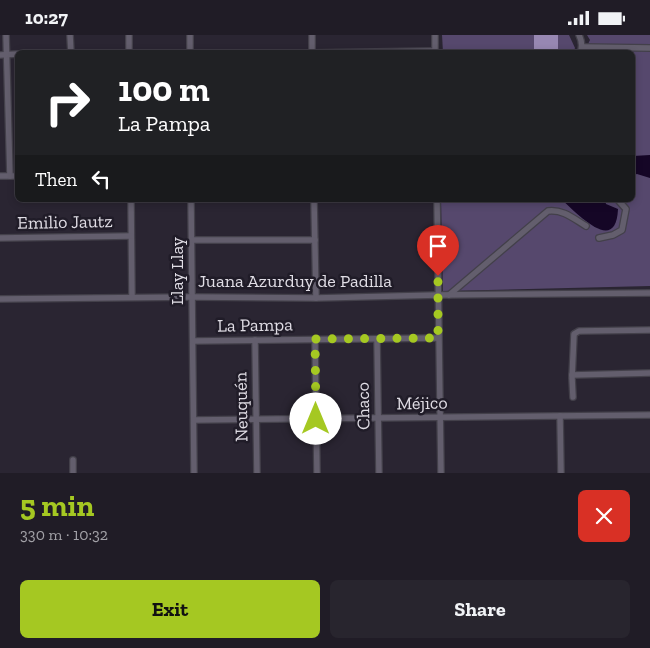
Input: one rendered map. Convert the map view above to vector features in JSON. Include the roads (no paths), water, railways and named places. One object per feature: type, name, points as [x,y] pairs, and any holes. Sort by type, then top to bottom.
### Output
[{"type":"street","points":[[6,35],[3,55],[10,176]]},
{"type":"street","points":[[70,35],[71,50]]},
{"type":"street","points":[[129,35],[129,50]]},
{"type":"street","points":[[190,35],[190,50]]},
{"type":"street","points":[[312,35],[313,50]]},
{"type":"street","points":[[435,35],[435,50]]},
{"type":"street","points":[[579,35],[582,41],[581,50],[650,48]]},
{"type":"street","points":[[0,176],[15,176]]},
{"type":"street","points":[[131,202],[132,297]]},
{"type":"street","name":"Llay Llay","points":[[191,202],[194,473]]},
{"type":"street","points":[[314,202],[316,298]]},
{"type":"street","points":[[437,202],[441,473]]},
{"type":"street","points":[[600,238],[613,235],[622,230],[626,209],[620,202]]},
{"type":"street","points":[[448,295],[548,211],[555,210],[565,213],[586,226]]},
{"type":"street","name":"Emilio Jautz","points":[[0,239],[131,236]]},
{"type":"street","points":[[192,240],[315,240]]},
{"type":"street","name":"Juana Azurduy de Padilla","points":[[0,299],[132,297],[316,298],[650,293]]},
{"type":"street","points":[[573,397],[574,334],[579,331],[650,329]]},
{"type":"street","name":"La Pampa","points":[[193,341],[438,338]]},
{"type":"street","points":[[315,339],[316,473]]},
{"type":"street","name":"Chaco","points":[[377,339],[379,473]]},
{"type":"street","name":"Neuquén","points":[[255,340],[257,473]]},
{"type":"street","points":[[572,375],[650,373]]},
{"type":"street","name":"Méjico","points":[[194,420],[650,415]]},
{"type":"street","points":[[560,416],[561,473]]},
{"type":"street","points":[[73,460],[73,473]]}]
